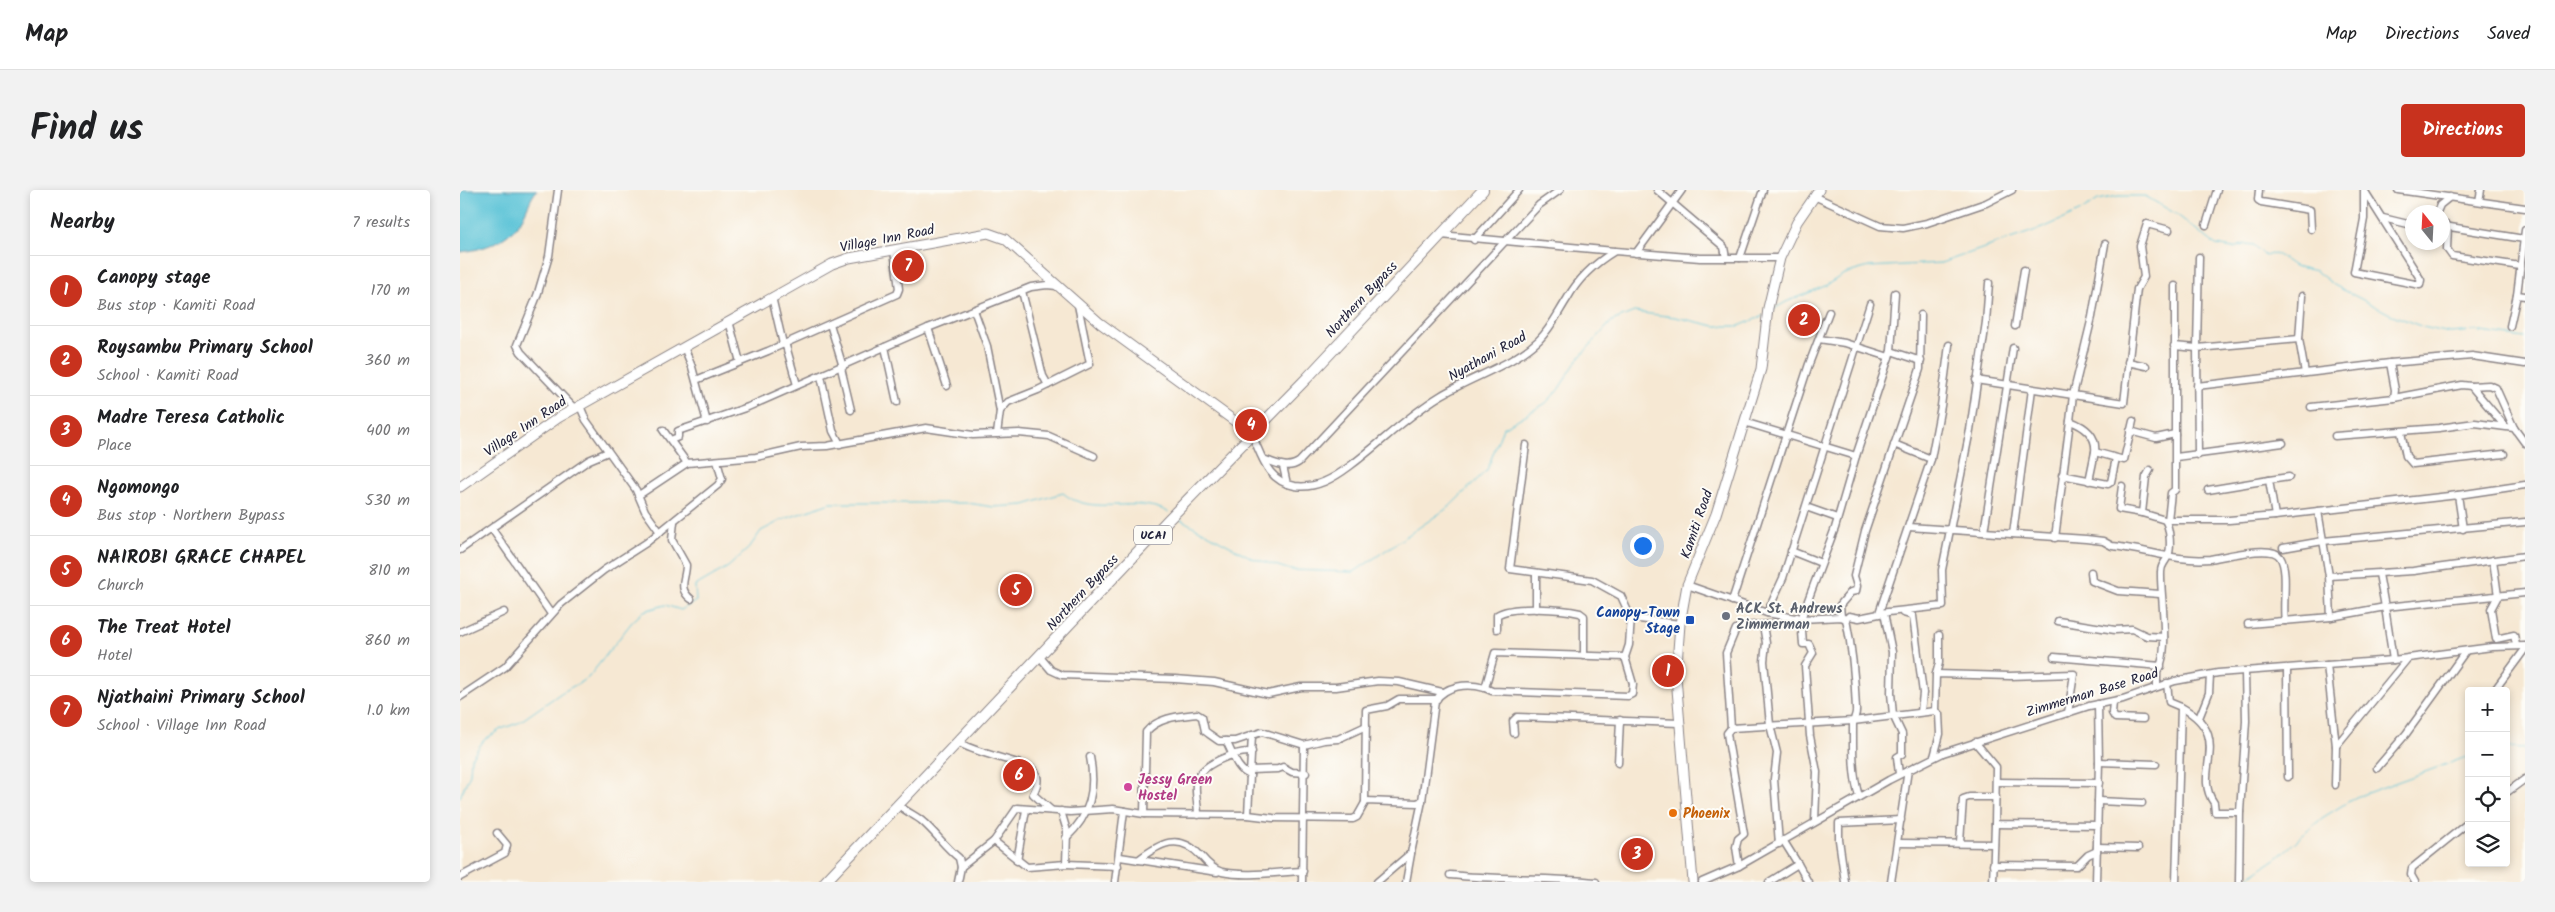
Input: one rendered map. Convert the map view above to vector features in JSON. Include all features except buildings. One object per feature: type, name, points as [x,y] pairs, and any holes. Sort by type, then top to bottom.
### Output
[{"type":"main road","name":"Northern Bypass","points":[[825,882],[1252,433],[1307,378],[1483,190]]},
{"type":"street","points":[[558,190],[549,256],[537,296],[517,345],[521,352],[583,414],[639,495],[645,511],[660,532]]},
{"type":"street","points":[[1474,240],[1518,190]]},
{"type":"street","points":[[1262,459],[1283,466],[1293,466],[1299,462],[1539,205],[1560,190]]},
{"type":"street","points":[[1657,190],[1724,247],[1726,258]]},
{"type":"street","points":[[1636,253],[1682,190]]},
{"type":"street","points":[[1740,258],[1762,190]]},
{"type":"street","points":[[1816,193],[1880,226],[1903,228],[1927,223],[1978,205],[2012,190]]},
{"type":"street","points":[[2206,225],[2217,190]]},
{"type":"street","points":[[2260,190],[2258,200],[2261,202],[2310,210],[2311,229]]},
{"type":"street","points":[[2365,190],[2421,280],[2420,285],[2354,272],[2364,219],[2365,190]]},
{"type":"street","points":[[2398,190],[2525,208]]},
{"type":"street","points":[[2478,201],[2481,190]]},
{"type":"street","name":"Kamiti Road","points":[[1694,882],[1679,724],[1676,667],[1680,624],[1688,585],[1716,514],[1761,369],[1768,308],[1780,258],[1797,222],[1816,193]]},
{"type":"street","points":[[2440,205],[2450,197]]},
{"type":"street","points":[[2383,218],[2405,223]]},
{"type":"street","points":[[1976,380],[2124,403],[2137,289],[2144,277],[2141,242],[2147,224],[2169,230]]},
{"type":"street","points":[[2450,226],[2524,239]]},
{"type":"street","points":[[2510,326],[2517,295],[2525,230]]},
{"type":"street","name":"Village Inn Road","points":[[460,486],[531,436],[577,408],[840,260],[988,234],[996,234],[1025,256],[1057,286],[1131,347],[1252,433]]},
{"type":"street","points":[[1441,235],[1474,240],[1636,253],[1726,258],[1780,258]]},
{"type":"street","points":[[2055,538],[2073,395],[2092,317],[2105,244]]},
{"type":"street","points":[[696,380],[830,324],[898,293],[894,250]]},
{"type":"street","points":[[2448,250],[2452,256],[2460,259],[2520,266]]},
{"type":"street","name":"Nyathani Road","points":[[1287,484],[1312,486],[1341,473],[1426,405],[1530,347],[1545,334],[1580,280],[1604,258],[1615,251]]},
{"type":"street","points":[[2198,455],[2197,348],[2199,257]]},
{"type":"street","points":[[2015,326],[2024,270]]},
{"type":"street","points":[[1688,585],[1767,613],[1799,618],[1843,618],[1849,616],[1859,618],[1882,613],[1943,606],[1942,570],[1970,430],[1986,322],[1989,283]]},
{"type":"street","points":[[671,440],[678,437],[678,431],[708,422],[842,368],[928,328],[1022,291],[1038,286],[1057,286]]},
{"type":"street","points":[[2157,686],[2156,671],[2161,666],[2164,637],[2163,600],[2160,594],[2161,566],[2169,557],[2166,520],[2171,493],[2176,490],[2174,286]]},
{"type":"street","points":[[1022,291],[1043,376],[1048,385]]},
{"type":"street","points":[[1815,821],[1817,772],[1809,723],[1805,666],[1814,654],[1809,644],[1803,644],[1799,618],[1835,528],[1856,456],[1890,354],[1894,293]]},
{"type":"street","points":[[2517,295],[2525,296]]},
{"type":"street","points":[[2302,296],[2299,339],[2305,373]]},
{"type":"street","points":[[772,297],[783,344],[786,346],[797,385]]},
{"type":"street","points":[[1000,411],[1008,402],[1090,364],[1078,304]]},
{"type":"street","points":[[1767,613],[1783,578],[1858,347],[1870,304]]},
{"type":"street","points":[[974,310],[986,346],[1000,411],[996,434]]},
{"type":"street","points":[[1732,601],[1829,312]]},
{"type":"street","points":[[1859,796],[1856,784],[1853,721],[1856,708],[1852,669],[1853,657],[1840,605],[1851,592],[1856,591],[1857,586],[1854,576],[1862,542],[1921,361],[1921,315]]},
{"type":"street","points":[[729,321],[740,362]]},
{"type":"street","points":[[830,324],[851,410]]},
{"type":"street","points":[[928,328],[947,386]]},
{"type":"street","points":[[1819,339],[1921,361]]},
{"type":"street","points":[[2174,346],[2197,348],[2299,339]]},
{"type":"street","points":[[1899,774],[1897,757],[1902,754],[1902,734],[1893,715],[1891,692],[1892,652],[1882,613],[1931,459],[1941,406],[1949,345]]},
{"type":"street","points":[[684,347],[708,422]]},
{"type":"street","points":[[884,347],[897,402]]},
{"type":"street","points":[[1984,532],[2013,348]]},
{"type":"street","points":[[2198,386],[2390,363],[2472,356],[2525,364]]},
{"type":"street","points":[[2128,362],[2146,366]]},
{"type":"street","points":[[2390,363],[2395,390],[2394,398]]},
{"type":"street","points":[[821,376],[833,431],[840,444]]},
{"type":"street","points":[[2311,407],[2394,398],[2462,385],[2489,385],[2496,388],[2514,428]]},
{"type":"street","points":[[2471,386],[2504,425]]},
{"type":"street","points":[[2013,534],[2032,389]]},
{"type":"street","points":[[2070,421],[2081,425],[2090,432],[2095,452],[2089,481]]},
{"type":"street","points":[[2095,452],[2124,460],[2133,421]]},
{"type":"street","points":[[1744,422],[1787,433],[1856,456]]},
{"type":"street","points":[[2335,436],[2401,432],[2475,423],[2504,425],[2514,428],[2522,432],[2525,443]]},
{"type":"street","points":[[639,495],[687,463],[765,455],[801,447],[840,444],[926,428],[974,435],[1019,433],[1049,436],[1094,456]]},
{"type":"street","points":[[663,430],[687,463]]},
{"type":"street","points":[[2130,431],[2156,438],[2175,434]]},
{"type":"street","points":[[2401,432],[2406,456],[2413,464],[2504,454]]},
{"type":"street","points":[[1252,433],[1262,459],[1272,475],[1287,484]]},
{"type":"street","points":[[2176,457],[2282,443]]},
{"type":"street","points":[[1894,444],[1931,459]]},
{"type":"street","points":[[1040,657],[1051,670],[1062,675],[1214,682],[1268,694],[1301,687],[1336,687],[1378,681],[1399,682],[1442,692],[1468,685],[1492,691],[1628,696],[1632,694],[1633,684],[1625,657],[1629,645],[1631,618],[1621,596],[1592,580],[1566,575],[1536,574],[1511,570],[1509,567],[1526,445]]},
{"type":"street","points":[[460,550],[590,460],[608,452]]},
{"type":"street","points":[[2062,475],[2089,481],[2112,482],[2116,458]]},
{"type":"street","points":[[460,698],[501,670],[551,614],[599,574],[674,522],[718,486],[722,479],[717,461]]},
{"type":"street","points":[[1283,466],[1287,484]]},
{"type":"street","points":[[2142,512],[2146,477],[2150,470]]},
{"type":"street","points":[[2208,490],[2289,477]]},
{"type":"street","points":[[2269,480],[2275,516]]},
{"type":"street","points":[[2122,486],[2119,509],[2142,512],[2166,520],[2229,520],[2458,495],[2525,485]]},
{"type":"street","points":[[2458,495],[2464,529]]},
{"type":"street","points":[[1806,507],[1837,518]]},
{"type":"street","points":[[2318,511],[2329,576],[2331,617]]},
{"type":"street","points":[[674,522],[672,540],[686,565],[682,587],[684,594],[691,599]]},
{"type":"street","points":[[2283,548],[2323,541],[2525,522]]},
{"type":"street","points":[[1910,527],[2103,541],[2112,546],[2196,560],[2243,555],[2253,551],[2273,551],[2280,557],[2284,573],[2285,621]]},
{"type":"street","points":[[492,529],[551,614]]},
{"type":"street","points":[[1791,551],[1821,563]]},
{"type":"street","points":[[2329,576],[2379,574],[2525,556]]},
{"type":"street","points":[[2493,560],[2498,596],[2491,609],[2496,639],[2514,635],[2516,646]]},
{"type":"street","points":[[2091,572],[2092,581],[2112,589],[2160,594]]},
{"type":"street","points":[[1536,574],[1536,609]]},
{"type":"street","points":[[2379,574],[2393,660]]},
{"type":"street","points":[[2248,624],[2331,617],[2385,607],[2525,593]]},
{"type":"street","points":[[1497,629],[1497,615],[1500,613],[1536,609],[1574,612],[1584,616],[1584,656]]},
{"type":"street","points":[[460,632],[504,612]]},
{"type":"street","points":[[1882,613],[1909,613],[1913,616],[1924,692],[1921,712]]},
{"type":"street","points":[[1631,618],[1680,624]]},
{"type":"street","points":[[1739,866],[1736,847],[1738,839],[1744,834],[1727,733],[1731,728],[1728,691],[1728,647],[1738,627],[1788,623],[1799,618]]},
{"type":"street","points":[[2058,621],[2115,630],[2132,630],[2147,636],[2164,637]]},
{"type":"street","points":[[1763,625],[1766,643],[1764,661],[1770,725],[1777,753],[1774,779],[1781,842],[1798,864],[1808,882]]},
{"type":"street","points":[[1934,757],[1941,726],[1939,714],[1935,711],[1939,635]]},
{"type":"street","name":"Zimmerman Base Road","points":[[1702,882],[1739,866],[1859,796],[1934,757],[1975,742],[2098,704],[2113,702],[2167,683],[2210,675],[2393,660],[2516,646],[2525,648]]},
{"type":"street","points":[[2497,687],[2525,648]]},
{"type":"street","points":[[2377,768],[2406,734],[2465,652]]},
{"type":"street","points":[[1485,688],[1495,653],[1625,657]]},
{"type":"street","points":[[2054,658],[2161,666]]},
{"type":"street","points":[[2336,746],[2408,658]]},
{"type":"street","points":[[2327,665],[2336,746],[2335,785]]},
{"type":"street","points":[[2287,669],[2288,777]]},
{"type":"street","points":[[2239,882],[2240,812],[2246,721],[2245,672]]},
{"type":"street","points":[[1936,674],[2010,676],[2074,674],[2068,713]]},
{"type":"street","points":[[2199,718],[2209,693],[2210,675]]},
{"type":"street","points":[[2167,683],[2169,702],[2182,707],[2199,718],[2209,733],[2209,788],[2210,799],[2214,803],[2215,812],[2240,812]]},
{"type":"street","points":[[1406,882],[1422,801],[1437,699],[1442,692]]},
{"type":"street","points":[[961,867],[994,841],[1017,808],[1061,811],[1124,811],[1144,814],[1353,819],[1358,817],[1365,802],[1365,712],[1368,708],[1387,706],[1399,699],[1437,699]]},
{"type":"street","points":[[2113,702],[2114,717],[2143,719]]},
{"type":"street","points":[[2096,882],[2099,783],[2098,704]]},
{"type":"street","points":[[2176,882],[2182,707]]},
{"type":"street","points":[[1731,728],[1853,721],[1935,711]]},
{"type":"street","points":[[1144,814],[1145,737],[1149,728],[1172,717],[1197,714],[1202,717],[1205,731],[1219,741],[1234,741],[1262,732],[1304,745],[1338,739],[1365,726]]},
{"type":"street","points":[[1514,732],[1513,721],[1517,717],[1679,724]]},
{"type":"street","points":[[1618,762],[1620,720]]},
{"type":"street","points":[[1248,815],[1252,735]]},
{"type":"street","points":[[1226,741],[1238,766],[1244,773],[1283,767],[1292,772],[1306,773]]},
{"type":"street","points":[[958,742],[972,751],[1026,765],[1034,770],[1038,779],[1033,794],[1051,810]]},
{"type":"street","points":[[1975,742],[1982,753],[1994,762],[1996,797],[1993,882]]},
{"type":"street","points":[[1302,882],[1306,773],[1304,745]]},
{"type":"street","points":[[1198,815],[1196,783],[1198,776],[1233,753],[1252,752]]},
{"type":"street","points":[[1066,838],[1079,826],[1088,811],[1093,772],[1090,757]]},
{"type":"street","points":[[2099,762],[2156,764]]},
{"type":"street","points":[[1891,882],[1908,770]]},
{"type":"street","points":[[2510,790],[2525,779]]},
{"type":"street","points":[[1996,782],[2099,783]]},
{"type":"street","points":[[1960,842],[1963,799],[1969,796],[1996,797]]},
{"type":"street","points":[[1365,802],[1372,800],[1407,803],[1422,801]]},
{"type":"street","points":[[2098,801],[2142,803]]},
{"type":"street","points":[[899,805],[909,815],[921,820],[942,845],[959,858],[961,867],[958,882]]},
{"type":"street","points":[[1017,861],[1026,810]]},
{"type":"street","points":[[1061,811],[1066,822],[1066,864]]},
{"type":"street","points":[[1115,882],[1120,857],[1124,811]]},
{"type":"street","points":[[1845,882],[1839,840],[1839,823],[1901,820]]},
{"type":"street","points":[[1995,824],[2098,824]]},
{"type":"street","points":[[2415,882],[2411,875],[2412,868],[2465,825]]},
{"type":"street","points":[[460,877],[505,853],[507,845],[497,833]]},
{"type":"street","points":[[994,841],[1027,867],[1066,864],[1118,866]]},
{"type":"street","points":[[1898,843],[1960,842],[1994,844]]},
{"type":"street","points":[[1138,860],[1158,845],[1169,843],[1188,844],[1206,862],[1221,872]]},
{"type":"street","points":[[1994,865],[2077,866],[2088,854],[2097,849],[2138,848]]},
{"type":"street","points":[[1377,882],[1411,853]]},
{"type":"street","points":[[1120,857],[1221,872],[1249,874],[1303,871]]},
{"type":"street","points":[[1769,882],[1783,879],[1798,864]]},
{"type":"street","points":[[1450,875],[1484,878],[1547,877],[1596,882]]},
{"type":"water","points":[[460,190],[537,190],[518,225],[504,238],[478,249],[460,252]]},
{"type":"waterway","points":[[1772,310],[1786,302],[1825,286],[1844,274],[1869,267],[1941,263],[2045,227],[2079,212],[2098,200],[2118,196],[2145,196],[2176,214],[2216,245],[2233,248],[2246,244],[2254,245],[2265,256],[2275,253],[2294,266],[2316,271],[2334,285],[2390,314],[2423,327],[2450,333],[2474,331],[2525,338]]},
{"type":"waterway","points":[[1178,518],[1252,558],[1291,570],[1354,572],[1449,507],[1487,470],[1503,428],[1546,403],[1558,390],[1578,359],[1612,321],[1634,312],[1675,317],[1715,326],[1739,326],[1763,316]]},
{"type":"waterway","points":[[460,797],[470,774],[471,758],[484,740],[501,729],[518,723],[561,693],[588,678],[632,622],[644,611],[665,605],[681,610],[696,601],[695,586],[728,567],[749,548],[761,531],[782,520],[830,503],[968,503],[993,507],[1024,505],[1063,493],[1087,504],[1142,505],[1168,512]]},
{"type":"waterway","points":[[2510,747],[2525,748]]},
{"type":"waterway","points":[[2243,881],[2277,858],[2322,818],[2356,797],[2465,757]]},
{"type":"place","name":"Njathaini Primary School","points":[[908,266]]},
{"type":"place","name":"Roysambu Primary School","points":[[1804,320]]},
{"type":"place","name":"Ngomongo","points":[[1251,425]]},
{"type":"place","name":"NAIROBI GRACE CHAPEL","points":[[1016,590]]},
{"type":"place","name":"ACK St. Andrews Zimmerman","points":[[1726,616]]},
{"type":"place","name":"Canopy-Town Stage","points":[[1690,620]]},
{"type":"place","name":"Canopy stage","points":[[1668,671]]},
{"type":"place","name":"The Treat Hotel","points":[[1019,775]]},
{"type":"place","name":"Jessy Green Hostel","points":[[1128,787]]},
{"type":"place","name":"Phoenix","points":[[1673,813]]},
{"type":"place","name":"Madre Teresa Catholic","points":[[1637,854]]}]
